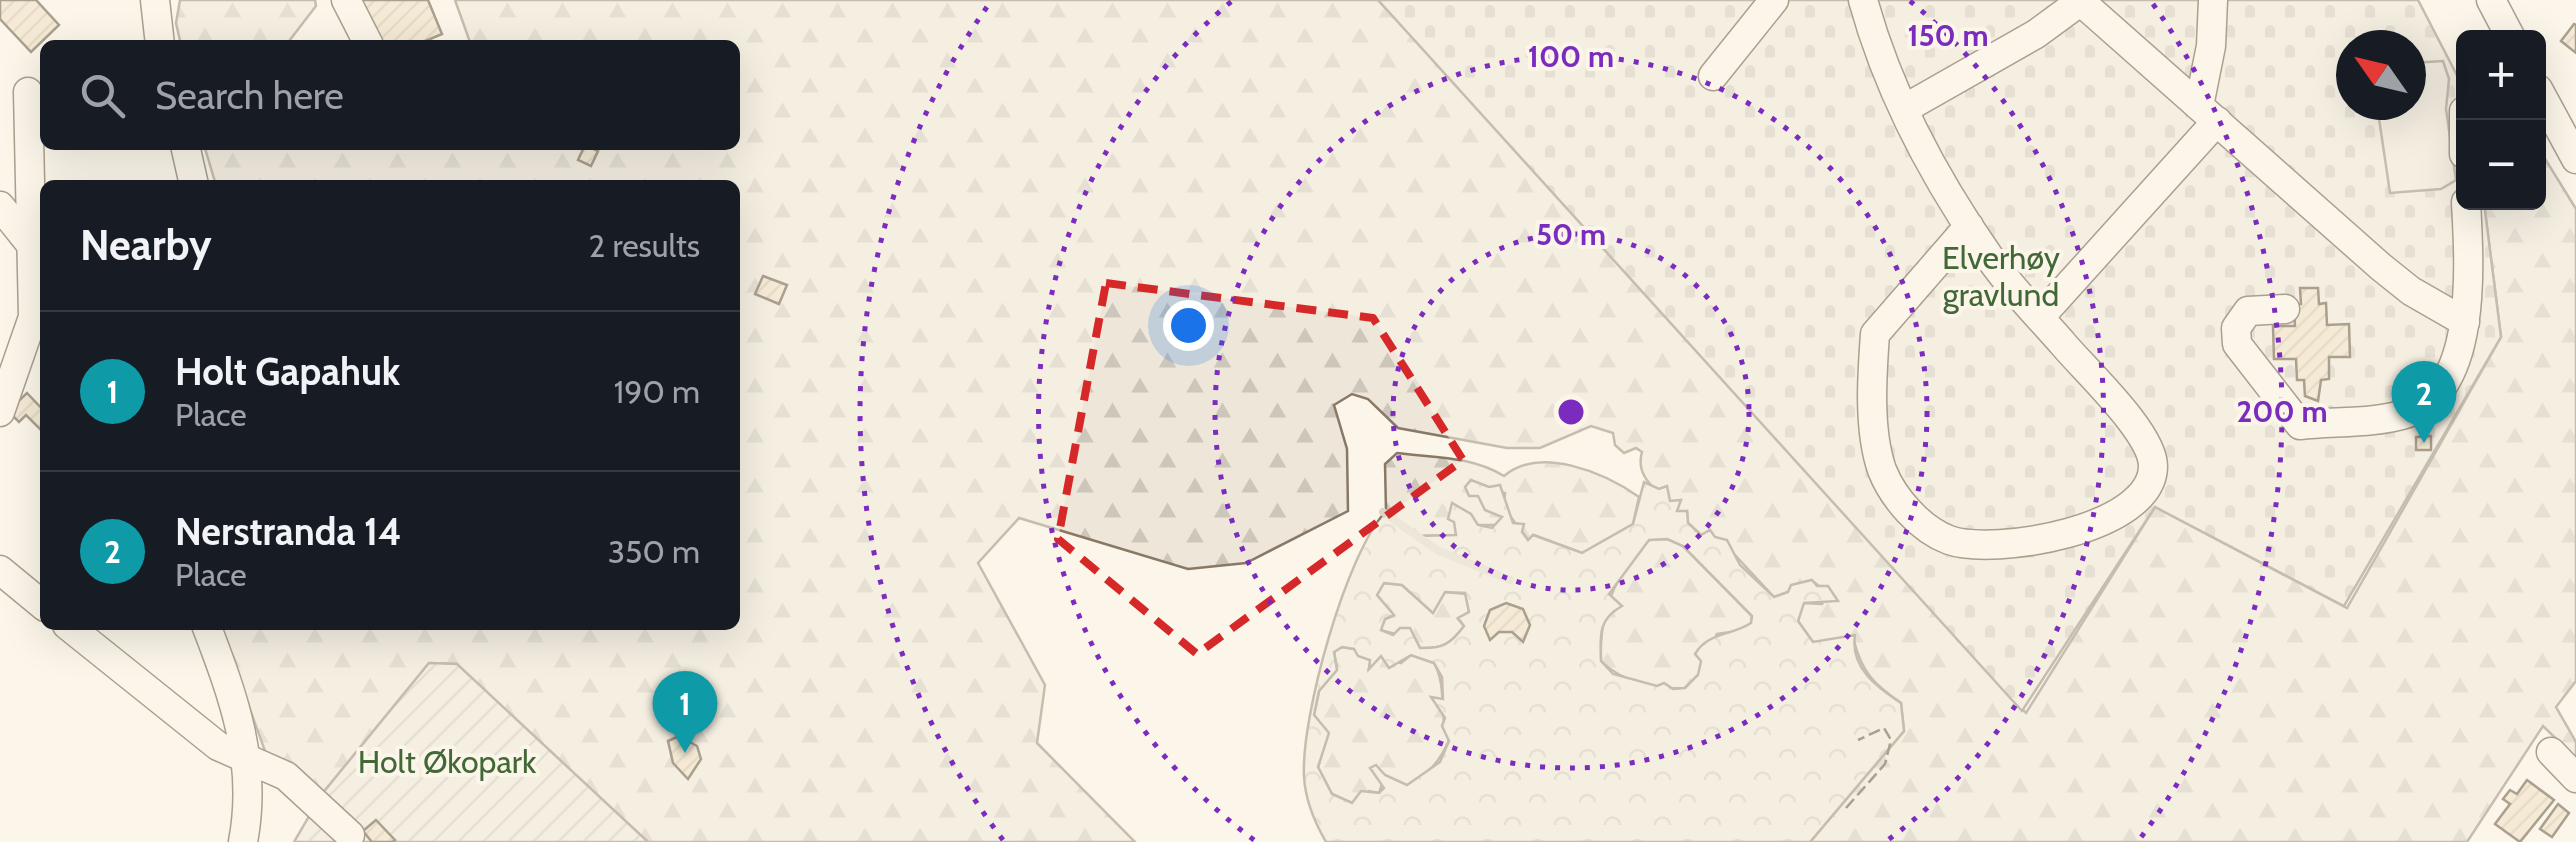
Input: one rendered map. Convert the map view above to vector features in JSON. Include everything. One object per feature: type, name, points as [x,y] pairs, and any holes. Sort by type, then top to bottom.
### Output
[{"type":"street","points":[[154,0],[159,40]]},
{"type":"street","points":[[346,0],[366,40]]},
{"type":"street","points":[[1712,76],[1774,0]]},
{"type":"street","points":[[1862,0],[1904,109],[1969,226],[2008,282],[2138,432],[2152,456],[2152,477],[2117,512],[2076,531],[1992,544],[1963,544],[1942,537],[1909,511],[1882,469],[1874,405],[1875,334],[1969,226]]},
{"type":"street","points":[[2040,317],[2208,114],[2212,0]]},
{"type":"street","points":[[2491,0],[2507,30]]},
{"type":"street","points":[[1904,109],[2036,34],[2080,1],[2396,280],[2465,322]]},
{"type":"street","points":[[0,412],[31,331],[28,92]]},
{"type":"street","points":[[2546,99],[2569,129],[2576,159]]},
{"type":"street","points":[[187,150],[193,180]]},
{"type":"street","points":[[0,206],[32,246]]},
{"type":"street","points":[[2285,309],[2248,311],[2236,328],[2237,344],[2300,425],[2408,413],[2428,400],[2444,380],[2465,322],[2470,280],[2466,210]]},
{"type":"street","points":[[0,570],[40,604]]},
{"type":"street","points":[[73,630],[205,737],[286,776],[350,835]]},
{"type":"street","points":[[208,630],[238,711],[249,761],[243,842]]},
{"type":"street","points":[[2551,752],[2576,778]]},
{"type":"highlighted area","points":[[1106,283],[1373,318],[1463,460],[1197,654],[1058,539]]},
{"type":"green space","points":[[180,0],[315,0],[316,6],[290,40],[180,40],[176,23]]},
{"type":"green space","points":[[455,0],[1378,0],[1626,266],[2026,713],[2155,507],[2347,608],[2501,337],[2485,210],[2546,210],[2546,160],[2576,209],[2576,681],[2556,707],[2576,742],[2576,758],[2543,726],[2467,842],[1810,842],[1904,731],[1901,703],[1871,677],[1854,641],[1813,642],[1798,621],[1803,603],[1822,604],[1829,593],[1811,580],[1792,585],[1788,592],[1774,597],[1721,540],[1701,535],[1688,523],[1687,511],[1680,513],[1645,478],[1642,452],[1636,448],[1624,453],[1615,445],[1613,433],[1591,426],[1540,448],[1507,448],[1398,428],[1368,399],[1352,394],[1334,405],[1347,449],[1348,511],[1246,563],[1188,569],[1019,518],[978,563],[1045,685],[1037,743],[1135,842],[648,842],[456,664],[429,663],[322,794],[266,754],[222,630],[740,630],[740,180],[214,180],[206,150],[740,150],[740,40],[469,40]]},
{"type":"green space","name":"Elverhøy gravlund","points":[[1378,0],[2418,0],[2456,73],[2456,210],[2485,210],[2501,337],[2344,606],[2155,507],[2022,711]]},
{"type":"green space","points":[[1397,453],[1466,461],[1504,476],[1535,463],[1572,466],[1609,479],[1639,497],[1633,524],[1582,553],[1534,535],[1529,541],[1504,508],[1505,493],[1479,484],[1478,496],[1503,517],[1496,525],[1478,525],[1470,518],[1454,521],[1457,535],[1418,536],[1386,511],[1385,464]]},
{"type":"green space","points":[[1471,480],[1489,487],[1500,485],[1513,523],[1524,524],[1522,532],[1528,540],[1533,535],[1582,553],[1633,524],[1644,482],[1659,489],[1667,486],[1670,501],[1681,500],[1677,511],[1687,511],[1688,523],[1701,535],[1710,530],[1715,537],[1727,540],[1740,565],[1774,597],[1788,592],[1791,585],[1812,580],[1817,586],[1828,586],[1838,601],[1804,603],[1798,621],[1813,642],[1855,635],[1861,667],[1901,703],[1904,731],[1810,842],[1326,842],[1306,793],[1305,749],[1318,677],[1356,562],[1386,511],[1418,536],[1456,535],[1454,522],[1448,519],[1452,503],[1471,514],[1478,525],[1492,528],[1502,517],[1485,510],[1478,496],[1469,496],[1465,487]],"holes":[[[1667,539],[1683,546],[1752,616],[1751,623],[1700,647],[1695,654],[1701,661],[1698,675],[1685,688],[1673,689],[1664,683],[1657,686],[1613,674],[1601,661],[1605,623],[1622,606],[1609,594],[1649,540]],[[1384,583],[1402,585],[1433,613],[1445,592],[1465,593],[1469,612],[1458,618],[1464,626],[1450,641],[1434,648],[1420,648],[1410,628],[1400,628],[1393,635],[1381,630],[1385,619],[1394,615],[1377,595]],[[1342,647],[1354,649],[1358,656],[1370,660],[1369,669],[1381,656],[1389,668],[1411,655],[1434,663],[1442,677],[1443,699],[1431,697],[1445,718],[1442,726],[1449,741],[1440,762],[1407,785],[1385,775],[1376,765],[1370,768],[1384,788],[1379,793],[1361,791],[1352,803],[1332,794],[1318,767],[1329,733],[1314,715],[1319,691],[1337,670],[1334,652]]]},
{"type":"green space","points":[[1668,539],[1683,546],[1752,616],[1751,623],[1739,631],[1717,634],[1698,675],[1685,688],[1641,683],[1601,661],[1606,611],[1618,581],[1649,540]]},
{"type":"green space","points":[[1383,583],[1402,585],[1433,613],[1445,592],[1466,594],[1469,612],[1458,619],[1464,626],[1445,644],[1428,648],[1420,648],[1415,639],[1380,630],[1385,619],[1393,616],[1377,595]]},
{"type":"green space","points":[[1342,647],[1354,649],[1371,660],[1369,668],[1381,656],[1401,663],[1411,655],[1434,663],[1441,682],[1449,740],[1427,772],[1407,786],[1385,775],[1379,793],[1369,791],[1352,803],[1332,794],[1318,767],[1328,733],[1314,715],[1319,691],[1337,670],[1334,652]]},
{"type":"green space","name":"Holt Økopark","points":[[429,663],[457,664],[648,842],[294,842],[322,794]]},
{"type":"shaded area","points":[[2443,61],[2449,79],[2446,109],[2456,180],[2441,189],[2390,193],[2379,120],[2426,120],[2426,62]]},
{"type":"building","points":[[0,0],[36,0],[59,25],[31,52],[0,19]]},
{"type":"building","points":[[361,0],[428,0],[442,34],[428,40],[378,40]]},
{"type":"building","points":[[2576,25],[2576,53],[2561,41]]},
{"type":"building","points":[[583,150],[598,151],[591,166],[578,160]]},
{"type":"building","points":[[763,276],[787,285],[779,304],[755,294]]},
{"type":"building","points":[[2300,288],[2318,288],[2319,304],[2326,303],[2327,325],[2349,324],[2350,357],[2329,357],[2329,379],[2321,380],[2318,401],[2305,396],[2304,380],[2297,380],[2296,359],[2274,359],[2273,326],[2295,326],[2294,305],[2301,304]]},
{"type":"building","points":[[27,393],[40,407],[40,429],[26,415],[19,422],[8,411]]},
{"type":"building","points":[[2431,436],[2431,450],[2416,450],[2416,437]]},
{"type":"building","points":[[1506,603],[1523,609],[1530,625],[1523,642],[1512,632],[1499,632],[1490,640],[1484,626],[1490,610]]},
{"type":"building","points":[[679,736],[697,746],[701,759],[688,779],[673,763],[668,741]]},
{"type":"building","points":[[2527,780],[2554,800],[2520,842],[2495,824],[2510,804],[2503,799],[2510,790],[2517,794]]},
{"type":"building","points":[[2558,804],[2569,813],[2552,837],[2540,829]]},
{"type":"building","points":[[376,820],[395,840],[372,842],[363,831]]},
{"type":"waterway","points":[[1383,512],[1437,550],[1510,580]]},
{"type":"fence","points":[[1846,808],[1885,764],[1891,740],[1884,728],[1858,740]]},
{"type":"place","name":"Nerstranda 14","points":[[2424,443]]},
{"type":"place","name":"Holt Gapahuk","points":[[685,753]]}]
